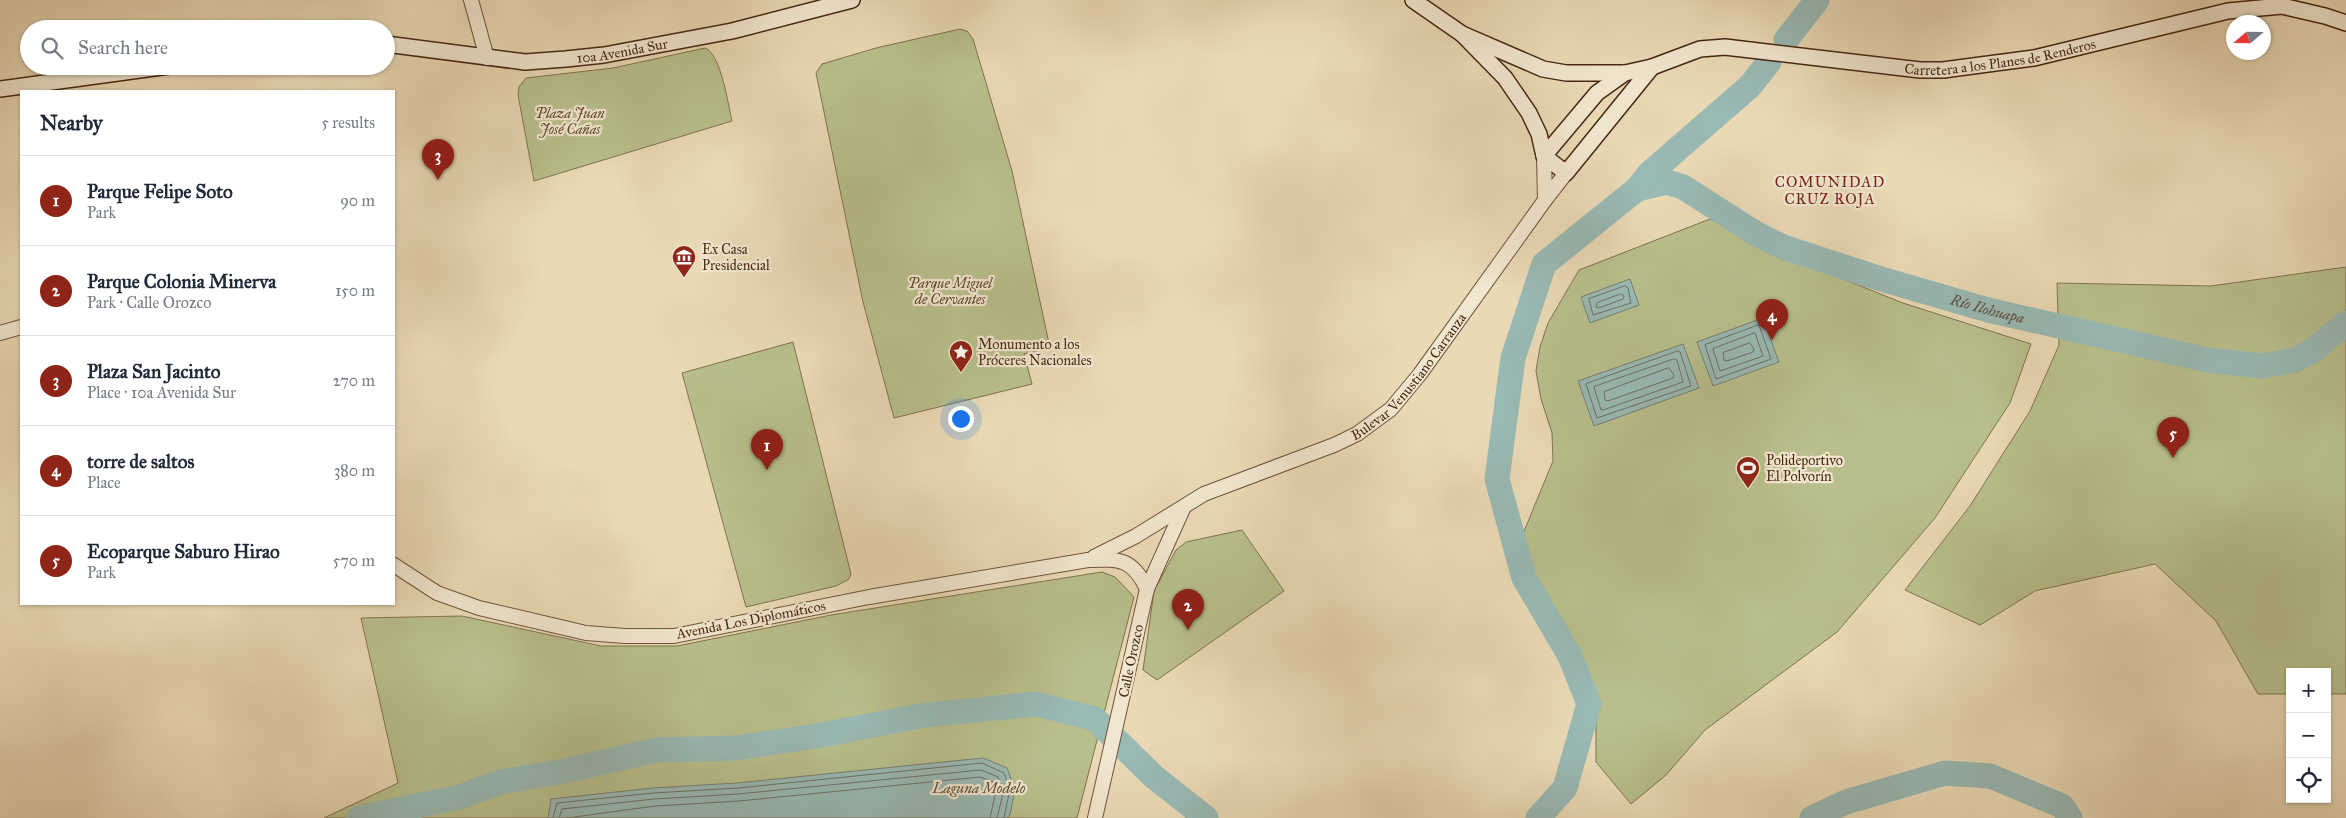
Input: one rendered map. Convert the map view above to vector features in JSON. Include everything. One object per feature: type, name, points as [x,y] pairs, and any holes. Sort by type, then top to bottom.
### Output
[{"type":"main road","name":"10a Avenida Sur","points":[[395,45],[525,62],[604,55],[732,31],[852,0]]},
{"type":"main road","points":[[1413,0],[1462,34],[1518,94],[1539,134],[1544,156],[1566,174],[1652,67]]},
{"type":"main road","name":"Carretera a los Planes de Renderos","points":[[1462,34],[1543,69],[1566,73],[1625,73],[1652,67],[1700,49],[1725,47],[1920,70],[1943,70],[2034,58],[2228,11],[2282,6],[2346,23]]},
{"type":"main road","points":[[1544,156],[1597,93],[1625,73]]},
{"type":"main road","points":[[0,89],[103,75]]},
{"type":"street","points":[[471,0],[487,58]]},
{"type":"street","points":[[1544,156],[1545,200]]},
{"type":"street","points":[[1545,200],[1566,174]]},
{"type":"street","name":"Bulevar Venustiano Carranza","points":[[1183,509],[1204,494],[1224,485],[1357,434],[1391,409],[1420,374],[1545,200]]},
{"type":"street","points":[[0,333],[20,327]]},
{"type":"street","name":"Avenida Los Diplomáticos","points":[[1088,560],[1136,536],[1183,509]]},
{"type":"street","name":"Calle Orozco","points":[[1094,818],[1147,589],[1183,509]]},
{"type":"street","name":"Avenida Los Diplomáticos","points":[[395,566],[437,593],[479,608],[586,633],[625,636],[674,636],[869,597],[1088,560],[1118,559],[1139,574],[1147,589]]},
{"type":"green space","name":"Parque Miguel de Cervantes","points":[[960,29],[967,31],[973,39],[1012,171],[1050,348],[1024,354],[1032,384],[894,418],[863,302],[816,73],[822,64],[876,48]]},
{"type":"green space","name":"Plaza Juan José Cañas","points":[[705,48],[711,52],[720,69],[732,121],[534,181],[518,95],[519,87],[526,78],[613,68]]},
{"type":"green space","name":"Polideportivo El Polvorín","points":[[1710,219],[1808,265],[1903,303],[2031,344],[2010,403],[1935,518],[1837,632],[1705,730],[1666,775],[1631,804],[1596,762],[1596,709],[1568,639],[1531,577],[1520,541],[1553,461],[1552,433],[1541,399],[1536,371],[1540,347],[1548,323],[1579,270]]},
{"type":"green space","points":[[2346,267],[2346,694],[2331,694],[2331,668],[2286,668],[2286,694],[2258,694],[2216,621],[2155,564],[2035,591],[1980,625],[1905,590],[1970,506],[2030,411],[2059,345],[2057,283],[2211,286]]},
{"type":"green space","points":[[793,342],[851,574],[849,579],[836,586],[746,607],[682,373]]},
{"type":"green space","points":[[1242,530],[1284,591],[1157,680],[1143,670],[1154,591],[1176,550],[1186,542]]},
{"type":"green space","points":[[1102,572],[1115,577],[1134,597],[1077,818],[324,818],[398,783],[361,618],[462,616],[601,646],[677,646],[831,615]]},
{"type":"water","points":[[1630,279],[1639,305],[1590,323],[1581,297]]},
{"type":"water","points":[[1763,318],[1779,362],[1713,386],[1697,342]]},
{"type":"water","points":[[1683,344],[1699,388],[1594,426],[1578,381]]},
{"type":"water","name":"Laguna Modelo","points":[[983,758],[1007,768],[1015,789],[1010,815],[1007,818],[548,818],[551,799],[653,788],[737,783]]},
{"type":"waterway","points":[[1786,40],[1817,0]]},
{"type":"waterway","points":[[1538,818],[1565,788],[1589,704],[1570,656],[1524,578],[1497,479],[1513,358],[1544,264],[1637,189],[1650,173],[1750,86],[1769,62]]},
{"type":"waterway","name":"Río Ilohuapa","points":[[1637,189],[1667,182],[1683,187],[1755,233],[1783,247],[1881,279],[1988,310],[2207,360],[2262,366],[2295,360],[2313,350],[2346,323]]},
{"type":"waterway","points":[[359,818],[459,797],[500,782],[564,771],[656,750],[737,748],[816,736],[925,715],[1036,704],[1095,719],[1153,776],[1206,818]]},
{"type":"waterway","points":[[1812,818],[1846,802],[1945,773],[1990,776],[2062,806],[2070,818]]},
{"type":"place","name":"Plaza San Jacinto","points":[[438,180]]},
{"type":"place","name":"Ex Casa Presidencial","points":[[684,278]]},
{"type":"place","name":"torre de saltos","points":[[1772,340]]},
{"type":"place","name":"Monumento a los Próceres Nacionales","points":[[961,373]]},
{"type":"place","name":"Ecoparque Saburo Hirao","points":[[2173,458]]},
{"type":"place","name":"Parque Felipe Soto","points":[[767,470]]},
{"type":"place","name":"Polideportivo El Polvorín","points":[[1748,489]]},
{"type":"place","name":"Parque Colonia Minerva","points":[[1188,630]]},
{"type":"district","name":"COMUNIDAD CRUZ ROJA","points":[[1830,190]]}]
